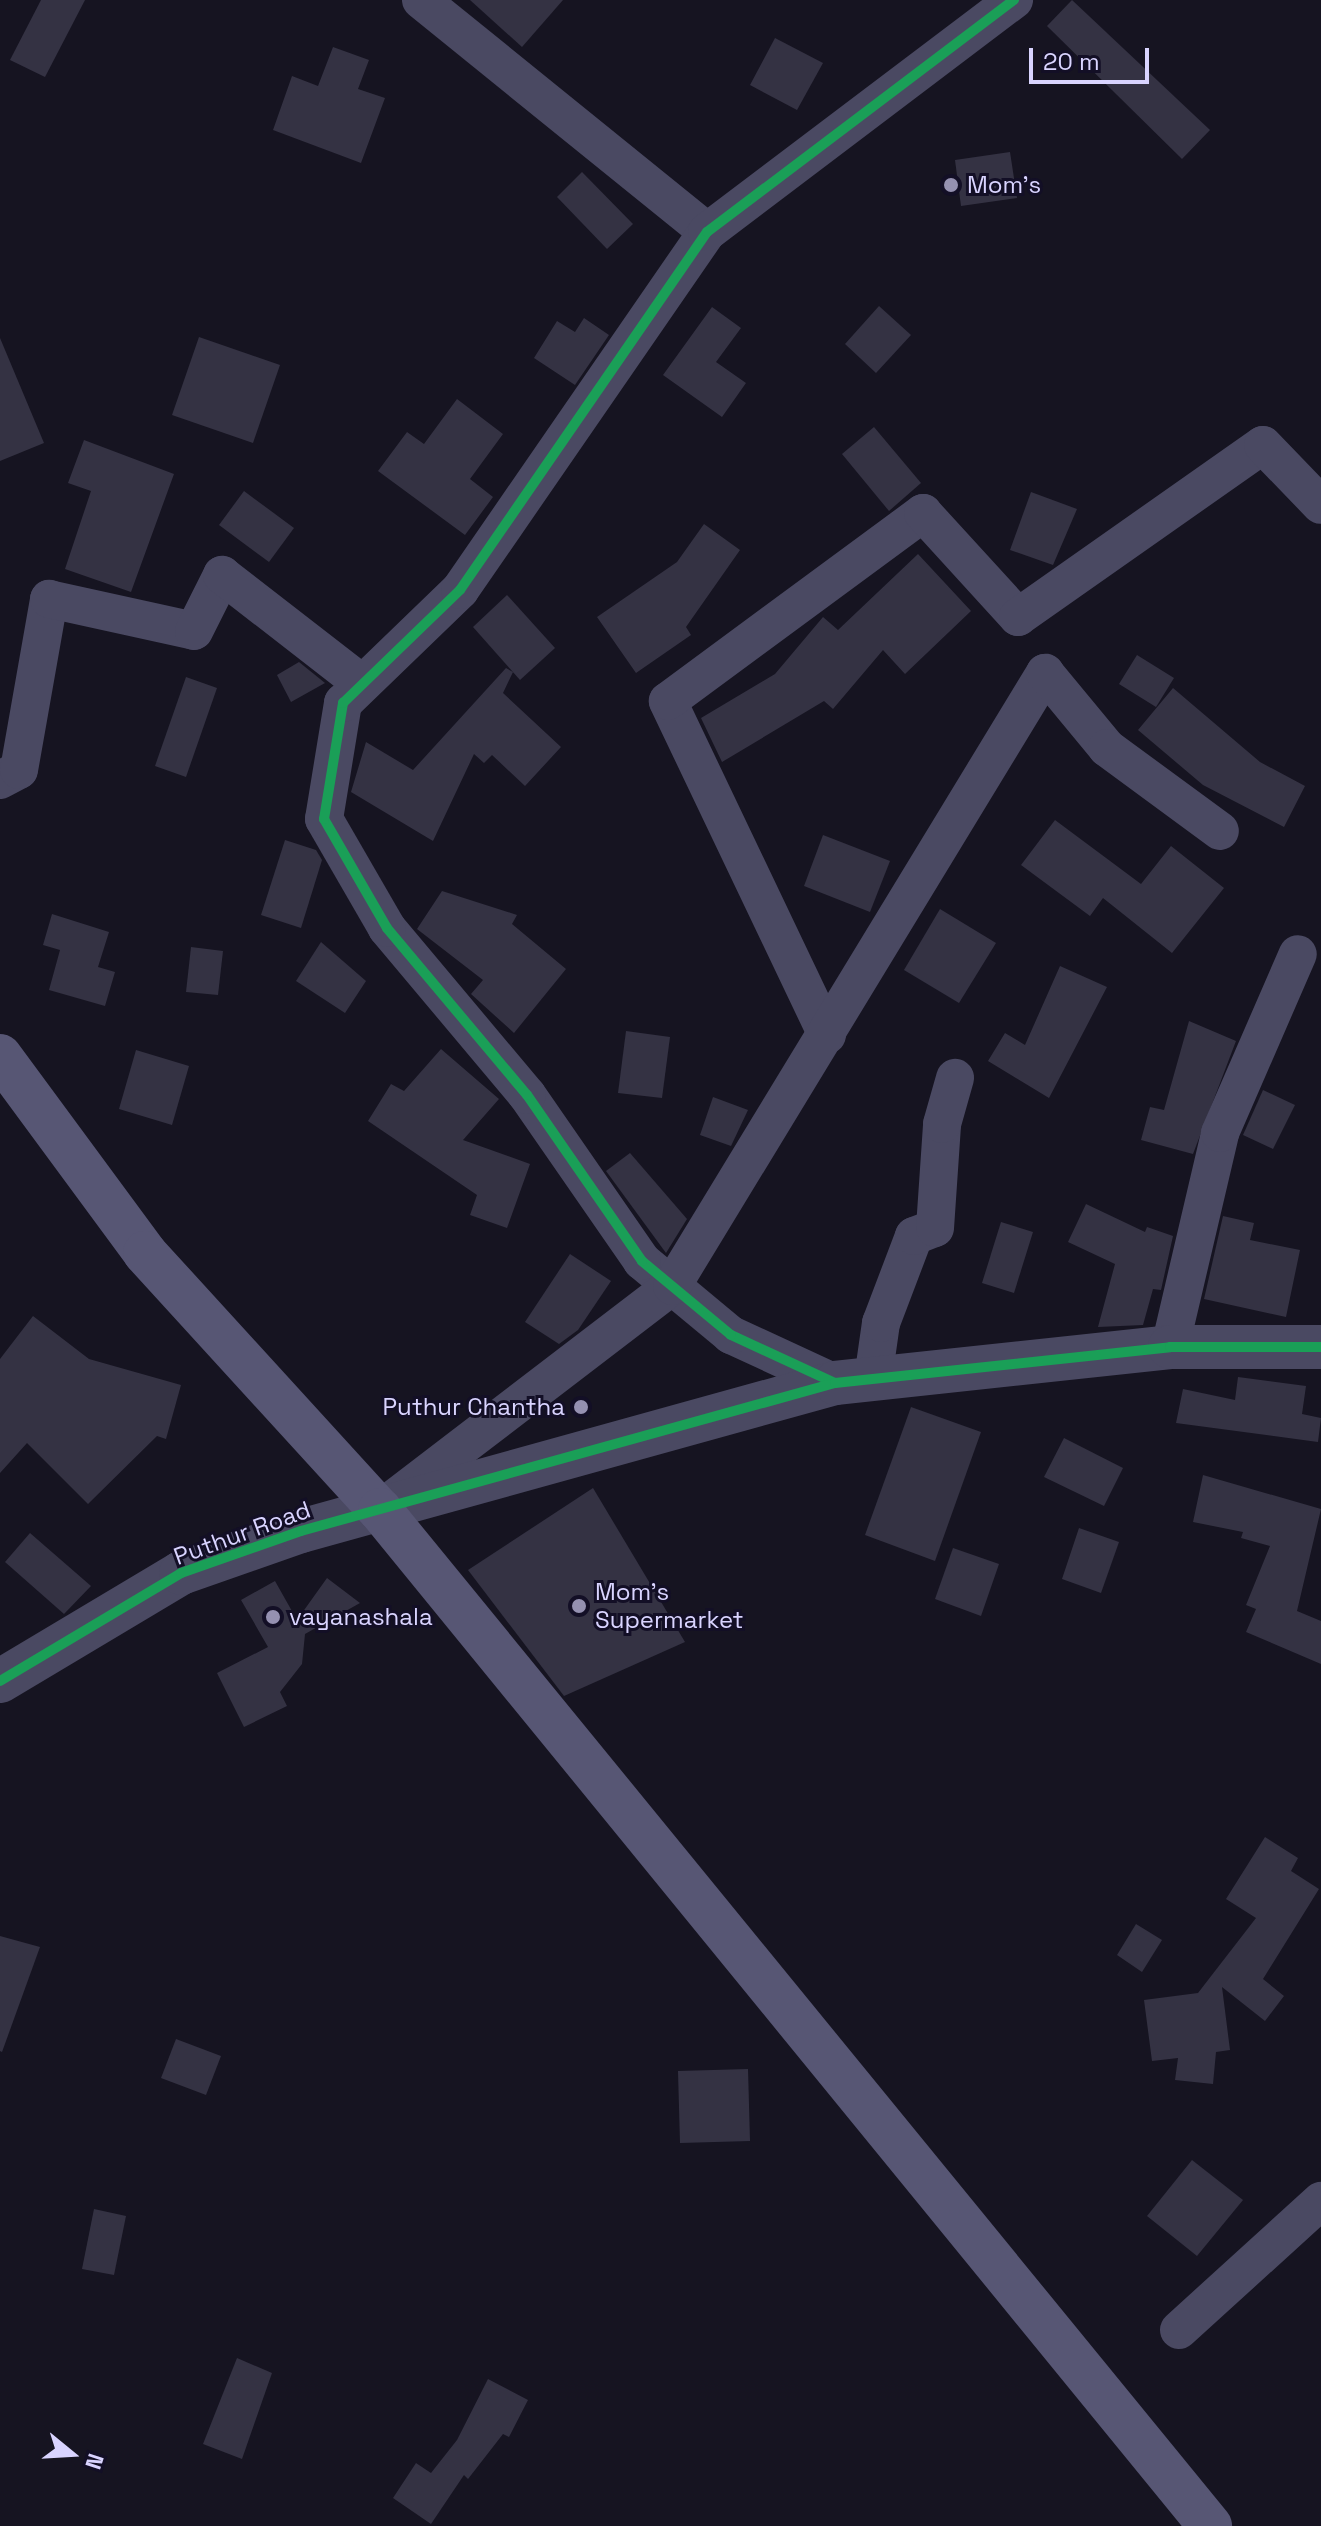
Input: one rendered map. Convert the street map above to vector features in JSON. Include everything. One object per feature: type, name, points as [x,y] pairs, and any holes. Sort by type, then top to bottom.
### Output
[{"type":"main road","points":[[0,1056],[145,1253],[380,1510],[1210,2526]]},
{"type":"street","points":[[421,0],[707,232]]},
{"type":"street","points":[[955,1078],[942,1124],[935,1228],[914,1236],[881,1323],[854,1381],[731,1335],[642,1261],[527,1095],[387,928],[324,819],[343,703],[460,590],[707,232],[1014,0]]},
{"type":"street","points":[[827,1035],[668,701],[923,513],[1018,617],[1263,445],[1321,505]]},
{"type":"street","points":[[0,780],[19,770],[49,599],[194,631],[222,575],[361,683]]},
{"type":"street","points":[[380,1510],[672,1286],[1045,673],[1107,748],[1220,831]]},
{"type":"street","points":[[1170,1347],[1220,1133],[1298,954]]},
{"type":"street","name":"Puthur Road","points":[[0,1681],[181,1573],[380,1510],[854,1381],[1170,1347],[1321,1347]]},
{"type":"street","points":[[1179,2330],[1321,2201]]},
{"type":"building","points":[[41,0],[85,0],[45,77],[10,60]]},
{"type":"building","points":[[470,0],[563,0],[522,47]]},
{"type":"building","points":[[1072,0],[1210,130],[1182,159],[1047,26]]},
{"type":"building","points":[[775,38],[823,63],[797,110],[750,85]]},
{"type":"building","points":[[333,47],[369,60],[358,89],[385,98],[361,163],[273,130],[292,76],[318,86]]},
{"type":"building","points":[[1010,152],[1017,198],[961,206],[955,160]]},
{"type":"building","points":[[582,172],[633,224],[607,249],[557,197]]},
{"type":"building","points":[[879,306],[911,335],[876,373],[845,344]]},
{"type":"building","points":[[712,307],[741,328],[716,362],[746,383],[722,417],[663,375]]},
{"type":"building","points":[[584,318],[609,335],[575,385],[534,358],[557,321],[575,332]]},
{"type":"building","points":[[199,337],[280,365],[253,443],[172,415]]},
{"type":"building","points":[[0,338],[44,443],[0,461]]},
{"type":"building","points":[[457,399],[503,434],[470,479],[493,497],[465,535],[378,471],[407,432],[424,444]]},
{"type":"building","points":[[874,427],[921,483],[889,511],[842,454]]},
{"type":"building","points":[[84,440],[174,474],[131,592],[65,569],[91,491],[68,483]]},
{"type":"building","points":[[244,491],[294,528],[269,562],[219,525]]},
{"type":"building","points":[[1031,492],[1077,509],[1053,565],[1010,550]]},
{"type":"building","points":[[704,524],[740,550],[686,627],[691,635],[636,673],[597,617],[677,562]]},
{"type":"building","points":[[918,554],[971,611],[905,674],[883,650],[833,709],[824,701],[722,762],[701,718],[775,674],[823,617],[838,630]]},
{"type":"building","points":[[507,595],[555,648],[520,680],[473,627]]},
{"type":"building","points":[[1137,655],[1174,678],[1156,707],[1119,684]]},
{"type":"building","points":[[299,662],[325,683],[291,702],[277,675]]},
{"type":"building","points":[[506,668],[513,672],[503,693],[561,747],[525,786],[492,755],[484,763],[474,754],[433,841],[351,792],[366,742],[413,770]]},
{"type":"building","points":[[186,677],[217,688],[186,777],[155,766]]},
{"type":"building","points":[[1173,688],[1260,762],[1305,786],[1284,827],[1203,785],[1138,730]]},
{"type":"building","points":[[1055,820],[1141,884],[1171,846],[1224,888],[1172,953],[1103,898],[1090,916],[1021,865]]},
{"type":"building","points":[[823,835],[890,861],[870,912],[804,886]]},
{"type":"building","points":[[285,840],[316,850],[322,860],[301,928],[261,915]]},
{"type":"building","points":[[442,891],[517,915],[512,924],[566,969],[514,1033],[471,994],[483,980],[417,929]]},
{"type":"building","points":[[940,909],[996,943],[959,1003],[904,970]]},
{"type":"building","points":[[52,914],[109,932],[98,967],[115,972],[105,1006],[49,990],[60,950],[43,945]]},
{"type":"building","points":[[321,942],[366,981],[345,1013],[296,981]]},
{"type":"building","points":[[191,947],[223,951],[218,995],[186,992]]},
{"type":"building","points":[[1060,966],[1107,987],[1049,1098],[988,1061],[1005,1033],[1025,1045]]},
{"type":"building","points":[[1189,1021],[1236,1041],[1193,1154],[1141,1140],[1150,1107],[1164,1110]]},
{"type":"building","points":[[626,1031],[670,1037],[662,1098],[618,1093]]},
{"type":"building","points":[[441,1049],[499,1099],[463,1140],[530,1164],[507,1228],[470,1215],[477,1195],[368,1121],[391,1084],[404,1091]]},
{"type":"building","points":[[136,1050],[189,1066],[172,1125],[119,1109]]},
{"type":"building","points":[[1263,1090],[1295,1105],[1273,1149],[1243,1135]]},
{"type":"building","points":[[713,1097],[748,1110],[731,1146],[700,1135]]},
{"type":"building","points":[[630,1153],[687,1219],[666,1253],[606,1171]]},
{"type":"building","points":[[1086,1204],[1145,1232],[1147,1227],[1173,1236],[1161,1290],[1153,1289],[1143,1325],[1098,1327],[1115,1264],[1068,1242]]},
{"type":"building","points":[[1223,1216],[1254,1223],[1250,1240],[1300,1250],[1286,1317],[1204,1299]]},
{"type":"building","points":[[1001,1222],[1033,1232],[1014,1293],[982,1283]]},
{"type":"building","points":[[570,1254],[611,1281],[578,1330],[559,1344],[525,1322]]},
{"type":"building","points":[[33,1316],[89,1359],[181,1385],[166,1439],[157,1436],[88,1504],[27,1443],[0,1473],[0,1359]]},
{"type":"building","points":[[1238,1377],[1306,1386],[1302,1414],[1321,1418],[1318,1442],[1176,1423],[1183,1389],[1235,1400]]},
{"type":"building","points":[[911,1407],[981,1432],[935,1561],[865,1535]]},
{"type":"building","points":[[1064,1438],[1123,1468],[1104,1506],[1044,1477]]},
{"type":"building","points":[[1203,1475],[1321,1509],[1297,1611],[1321,1621],[1321,1664],[1246,1632],[1256,1609],[1246,1605],[1270,1546],[1241,1538],[1243,1532],[1193,1522]]},
{"type":"building","name":"Mom's Supermarket","points":[[593,1488],[685,1642],[564,1696],[468,1570]]},
{"type":"building","points":[[1079,1528],[1119,1542],[1101,1593],[1062,1579]]},
{"type":"building","points":[[30,1533],[91,1586],[64,1614],[5,1562]]},
{"type":"building","points":[[953,1548],[999,1564],[981,1616],[935,1599]]},
{"type":"building","points":[[327,1578],[360,1603],[305,1634],[302,1664],[280,1692],[287,1706],[244,1727],[217,1673],[268,1647],[241,1600],[275,1581],[297,1620]]},
{"type":"building","points":[[1265,1837],[1298,1858],[1291,1871],[1319,1889],[1263,1979],[1284,1996],[1265,2021],[1222,1987],[1230,2050],[1216,2052],[1213,2084],[1175,2080],[1178,2058],[1152,2061],[1144,2000],[1198,1993],[1256,1918],[1226,1899]]},
{"type":"building","points":[[1136,1924],[1162,1940],[1142,1972],[1117,1955]]},
{"type":"building","points":[[0,1936],[40,1947],[2,2052],[0,2051]]},
{"type":"building","points":[[176,2039],[221,2056],[206,2095],[161,2078]]},
{"type":"building","points":[[748,2069],[750,2141],[680,2143],[678,2071]]},
{"type":"building","points":[[1192,2160],[1243,2200],[1197,2256],[1147,2216]]},
{"type":"building","points":[[94,2209],[126,2216],[114,2275],[82,2269]]},
{"type":"building","points":[[237,2358],[272,2373],[242,2459],[203,2444]]},
{"type":"building","points":[[488,2379],[528,2400],[509,2437],[503,2434],[468,2479],[464,2475],[431,2524],[393,2498],[416,2463],[431,2473],[457,2440]]},
{"type":"cycle path","points":[[835,1383],[731,1335],[642,1261],[527,1095],[387,928],[324,819],[343,703],[460,590],[707,232],[1014,0]]},
{"type":"cycle path","points":[[0,1681],[181,1573],[301,1531],[835,1383],[1170,1347],[1321,1347]]},
{"type":"place","name":"Mom's","points":[[951,185]]},
{"type":"place","name":"Puthur Chantha","points":[[581,1407]]},
{"type":"place","name":"Mom's Supermarket","points":[[579,1606]]},
{"type":"place","name":"vayanashala","points":[[273,1617]]}]
